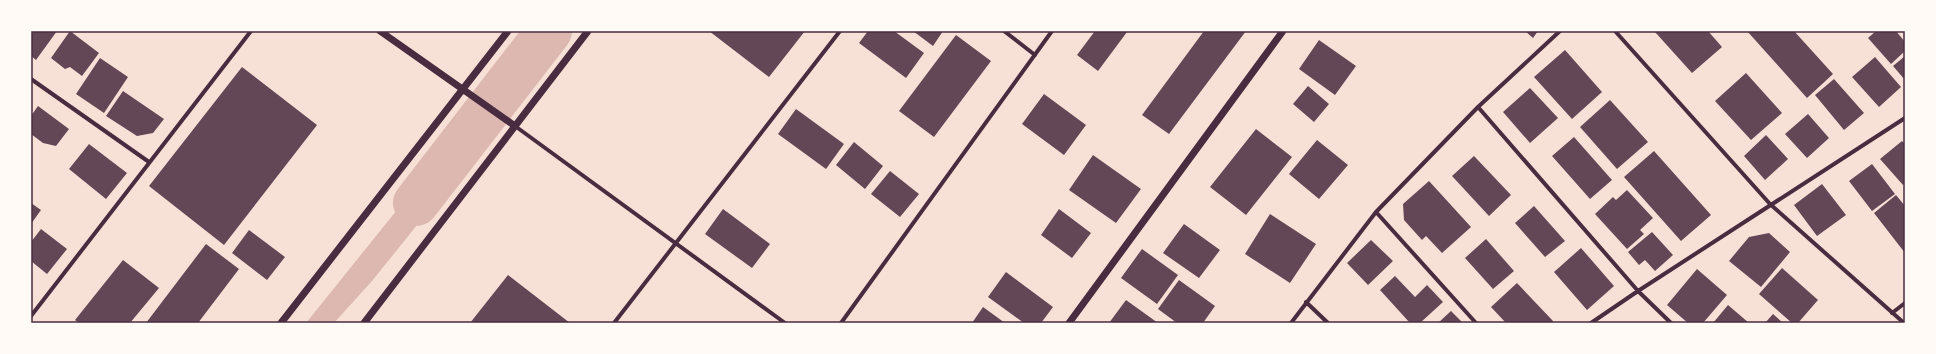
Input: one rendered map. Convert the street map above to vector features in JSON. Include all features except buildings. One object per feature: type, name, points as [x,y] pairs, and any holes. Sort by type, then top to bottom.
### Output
[{"type":"street","points":[[31,316],[251,31]]},
{"type":"street","points":[[380,31],[515,126],[785,323]]},
{"type":"street","points":[[281,323],[508,31]]},
{"type":"street","points":[[364,323],[588,31]]},
{"type":"street","points":[[614,323],[840,31]]},
{"type":"street","points":[[1004,31],[1035,55]]},
{"type":"street","points":[[841,323],[1052,31]]},
{"type":"street","points":[[1072,322],[1283,31]]},
{"type":"street","points":[[1291,323],[1376,212],[1478,108],[1560,31]]},
{"type":"street","points":[[1615,31],[1770,204],[1904,323]]},
{"type":"street","points":[[31,79],[149,162]]},
{"type":"street","points":[[1478,108],[1638,291],[1671,323]]},
{"type":"street","points":[[1591,323],[1770,204],[1905,118]]},
{"type":"street","points":[[1376,212],[1476,323]]},
{"type":"street","points":[[1306,302],[1328,323]]},
{"type":"street","points":[[1892,313],[1905,302]]},
{"type":"shaded area","points":[[529,31],[555,31],[531,61],[515,48]]},
{"type":"shaded area","points":[[446,149],[467,163],[372,281],[334,323],[306,323]]},
{"type":"waterway","points":[[416,203],[549,31]]}]
